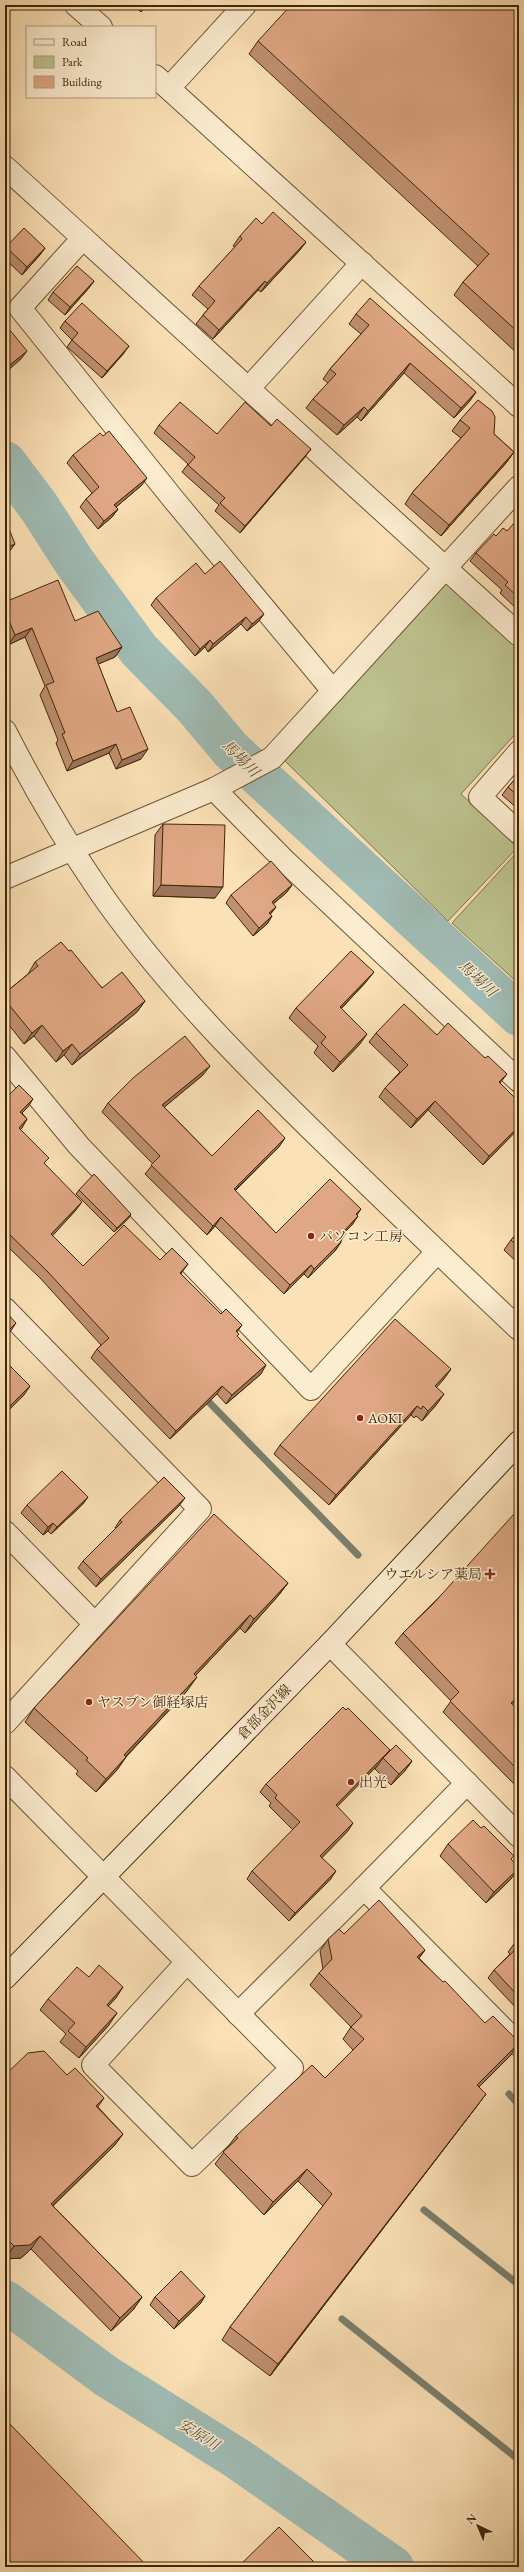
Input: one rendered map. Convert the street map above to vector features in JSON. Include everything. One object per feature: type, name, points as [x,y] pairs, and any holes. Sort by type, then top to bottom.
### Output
[{"type":"street","points":[[76,5],[100,26]]},
{"type":"street","points":[[245,5],[162,82],[519,406]]},
{"type":"street","points":[[5,167],[519,635]]},
{"type":"street","points":[[83,238],[20,308],[174,500],[333,691]]},
{"type":"street","points":[[248,388],[362,263]]},
{"type":"street","points":[[5,878],[214,789],[264,764],[333,691],[519,487]]},
{"type":"street","points":[[5,731],[34,786],[73,850],[100,892],[146,952],[215,1032],[275,1094],[437,1252],[519,1329]]},
{"type":"street","points":[[519,752],[480,796],[519,833]]},
{"type":"street","points":[[214,789],[284,860],[519,1081]]},
{"type":"street","points":[[5,1057],[79,1146],[311,1388],[437,1252]]},
{"type":"street","points":[[5,1309],[200,1509],[5,1723]]},
{"type":"street","name":"倉部金沢線","points":[[5,1978],[102,1876],[330,1644],[519,1442]]},
{"type":"street","points":[[5,1532],[95,1624]]},
{"type":"street","points":[[330,1644],[519,1836]]},
{"type":"street","points":[[5,1777],[292,2068],[192,2165],[93,2065],[187,1962]]},
{"type":"street","points":[[238,2014],[467,1782]]},
{"type":"street","points":[[364,1888],[519,2045]]},
{"type":"green space","points":[[446,579],[519,647],[519,730],[461,794],[518,847],[448,921],[284,760]]},
{"type":"green space","points":[[519,850],[519,984],[452,923]]},
{"type":"building","points":[[291,5],[519,5],[519,333],[463,282],[489,254],[258,41]]},
{"type":"building","points":[[273,212],[306,242],[267,283],[265,281],[219,330],[203,315],[215,301],[199,286],[242,239],[240,236],[256,218],[262,224]]},
{"type":"building","points":[[24,228],[45,248],[27,267],[6,247]]},
{"type":"building","points":[[77,266],[94,281],[70,307],[53,292]]},
{"type":"building","points":[[370,298],[476,392],[461,408],[410,363],[368,411],[364,407],[344,425],[313,399],[336,374],[330,369],[369,325],[356,314]]},
{"type":"building","points":[[82,303],[129,346],[107,371],[72,340],[78,333],[65,321]]},
{"type":"building","points":[[9,329],[27,351],[5,369],[5,333]]},
{"type":"building","points":[[478,400],[492,411],[495,417],[494,434],[514,452],[449,525],[412,493],[470,428],[460,420]]},
{"type":"building","points":[[180,402],[217,434],[245,402],[271,426],[277,419],[311,449],[245,526],[220,503],[225,498],[188,465],[195,457],[159,425]]},
{"type":"building","points":[[109,431],[147,478],[114,505],[118,509],[104,521],[86,499],[99,487],[73,455],[100,433],[103,436]]},
{"type":"building","points":[[5,519],[15,544],[5,548]]},
{"type":"building","points":[[516,521],[519,524],[519,598],[505,585],[508,582],[476,553],[494,534],[496,536],[503,528],[507,531]]},
{"type":"building","points":[[220,561],[264,614],[252,624],[246,617],[213,644],[210,640],[200,649],[156,598],[196,563],[205,574]]},
{"type":"building","points":[[58,580],[75,621],[98,611],[122,647],[96,658],[117,712],[130,707],[148,749],[122,760],[116,744],[73,761],[62,734],[65,733],[46,685],[54,682],[32,628],[15,635],[5,611],[5,602]]},
{"type":"building","points":[[519,775],[519,797],[508,787]]},
{"type":"building","points":[[163,824],[225,825],[223,887],[161,885]]},
{"type":"building","points":[[271,861],[292,885],[272,902],[276,907],[269,913],[272,916],[259,928],[231,895]]},
{"type":"building","points":[[61,942],[69,951],[71,950],[102,988],[122,972],[145,1001],[80,1054],[72,1044],[63,1051],[42,1025],[32,1033],[5,1000],[5,993],[38,966],[35,962]]},
{"type":"building","points":[[351,951],[374,972],[340,1007],[367,1034],[340,1062],[321,1043],[326,1037],[296,1008]]},
{"type":"building","points":[[404,1004],[437,1035],[448,1023],[485,1058],[488,1056],[507,1074],[499,1082],[519,1102],[519,1126],[489,1156],[435,1101],[417,1119],[385,1088],[408,1065],[376,1033]]},
{"type":"building","points":[[185,1036],[210,1066],[162,1105],[212,1156],[258,1110],[285,1138],[234,1189],[276,1233],[330,1179],[361,1209],[356,1214],[358,1216],[344,1231],[346,1233],[339,1240],[341,1242],[314,1269],[311,1265],[290,1285],[221,1217],[213,1226],[151,1165],[160,1156],[108,1103],[133,1078]]},
{"type":"building","points":[[19,1085],[33,1099],[20,1112],[27,1119],[19,1128],[49,1158],[44,1163],[82,1202],[51,1234],[83,1266],[124,1225],[160,1260],[172,1248],[188,1264],[180,1273],[221,1314],[226,1309],[242,1325],[236,1331],[239,1334],[237,1336],[266,1365],[232,1395],[222,1386],[176,1431],[97,1349],[109,1338],[47,1271],[5,1230],[5,1099]]},
{"type":"building","points":[[94,1174],[131,1214],[117,1228],[79,1190]]},
{"type":"building","points":[[519,1231],[519,1248],[511,1240]]},
{"type":"building","points":[[5,1311],[16,1323],[5,1334]]},
{"type":"building","points":[[395,1319],[451,1369],[435,1386],[444,1394],[428,1411],[423,1406],[421,1409],[417,1406],[336,1495],[280,1445]]},
{"type":"building","points":[[5,1340],[9,1343],[5,1347]]},
{"type":"building","points":[[5,1361],[30,1386],[5,1411]]},
{"type":"building","points":[[62,1471],[88,1497],[57,1527],[53,1523],[48,1527],[27,1505]]},
{"type":"building","points":[[164,1477],[185,1498],[101,1579],[83,1561],[122,1522],[120,1520]]},
{"type":"building","points":[[214,1514],[288,1583],[254,1619],[250,1615],[194,1674],[197,1677],[124,1755],[126,1757],[106,1779],[86,1760],[88,1758],[34,1708]]},
{"type":"building","points":[[514,1514],[519,1518],[519,1695],[511,1703],[519,1711],[519,1771],[450,1701],[459,1692],[403,1633],[433,1604]]},
{"type":"building","points":[[343,1707],[346,1710],[348,1708],[390,1750],[336,1805],[353,1823],[320,1856],[336,1871],[295,1913],[252,1871],[300,1822],[275,1798],[277,1795],[266,1784]]},
{"type":"building","points":[[396,1745],[412,1761],[399,1774],[383,1758]]},
{"type":"building","points":[[473,1820],[481,1828],[484,1826],[514,1856],[511,1859],[519,1868],[494,1892],[448,1844]]},
{"type":"building","points":[[379,1900],[425,1950],[417,1957],[443,1982],[445,1981],[485,2023],[493,2016],[519,2043],[477,2085],[486,2094],[278,2364],[230,2327],[332,2194],[307,2169],[273,2202],[223,2152],[238,2138],[236,2136],[312,2065],[325,2078],[364,2039],[351,2027],[362,2016],[319,1973],[332,1959],[328,1939],[339,1929],[344,1934]]},
{"type":"building","points":[[519,1939],[519,1997],[494,1970],[517,1948],[514,1944]]},
{"type":"building","points":[[99,1965],[123,1987],[107,2005],[117,2013],[86,2047],[68,2031],[75,2023],[48,1999],[77,1967],[89,1977]]},
{"type":"building","points":[[44,2051],[67,2075],[75,2068],[104,2098],[96,2106],[123,2134],[51,2204],[142,2297],[120,2318],[40,2236],[30,2245],[14,2246],[5,2237],[5,2075],[28,2053]]},
{"type":"building","points":[[181,2271],[205,2296],[179,2321],[155,2297]]},
{"type":"building","points":[[5,2419],[148,2567],[5,2567]]},
{"type":"building","points":[[279,2527],[315,2563],[312,2567],[238,2567]]},
{"type":"waterway","name":"馬場川","points":[[5,462],[39,507],[75,563],[139,650],[194,706],[231,750],[519,1015]]},
{"type":"waterway","points":[[203,1396],[358,1555]]},
{"type":"waterway","points":[[509,2094],[519,2105]]},
{"type":"waterway","points":[[424,2210],[519,2285]]},
{"type":"waterway","name":"安原川","points":[[5,2301],[106,2376],[238,2459],[393,2567]]},
{"type":"waterway","points":[[342,2319],[519,2460]]},
{"type":"place","name":"パソコン工房","points":[[311,1236]]},
{"type":"place","name":"AOKI","points":[[360,1418]]},
{"type":"place","name":"ウエルシア薬局","points":[[490,1574]]},
{"type":"place","name":"ヤスブン御経塚店","points":[[89,1702]]},
{"type":"place","name":"出光","points":[[351,1782]]}]
